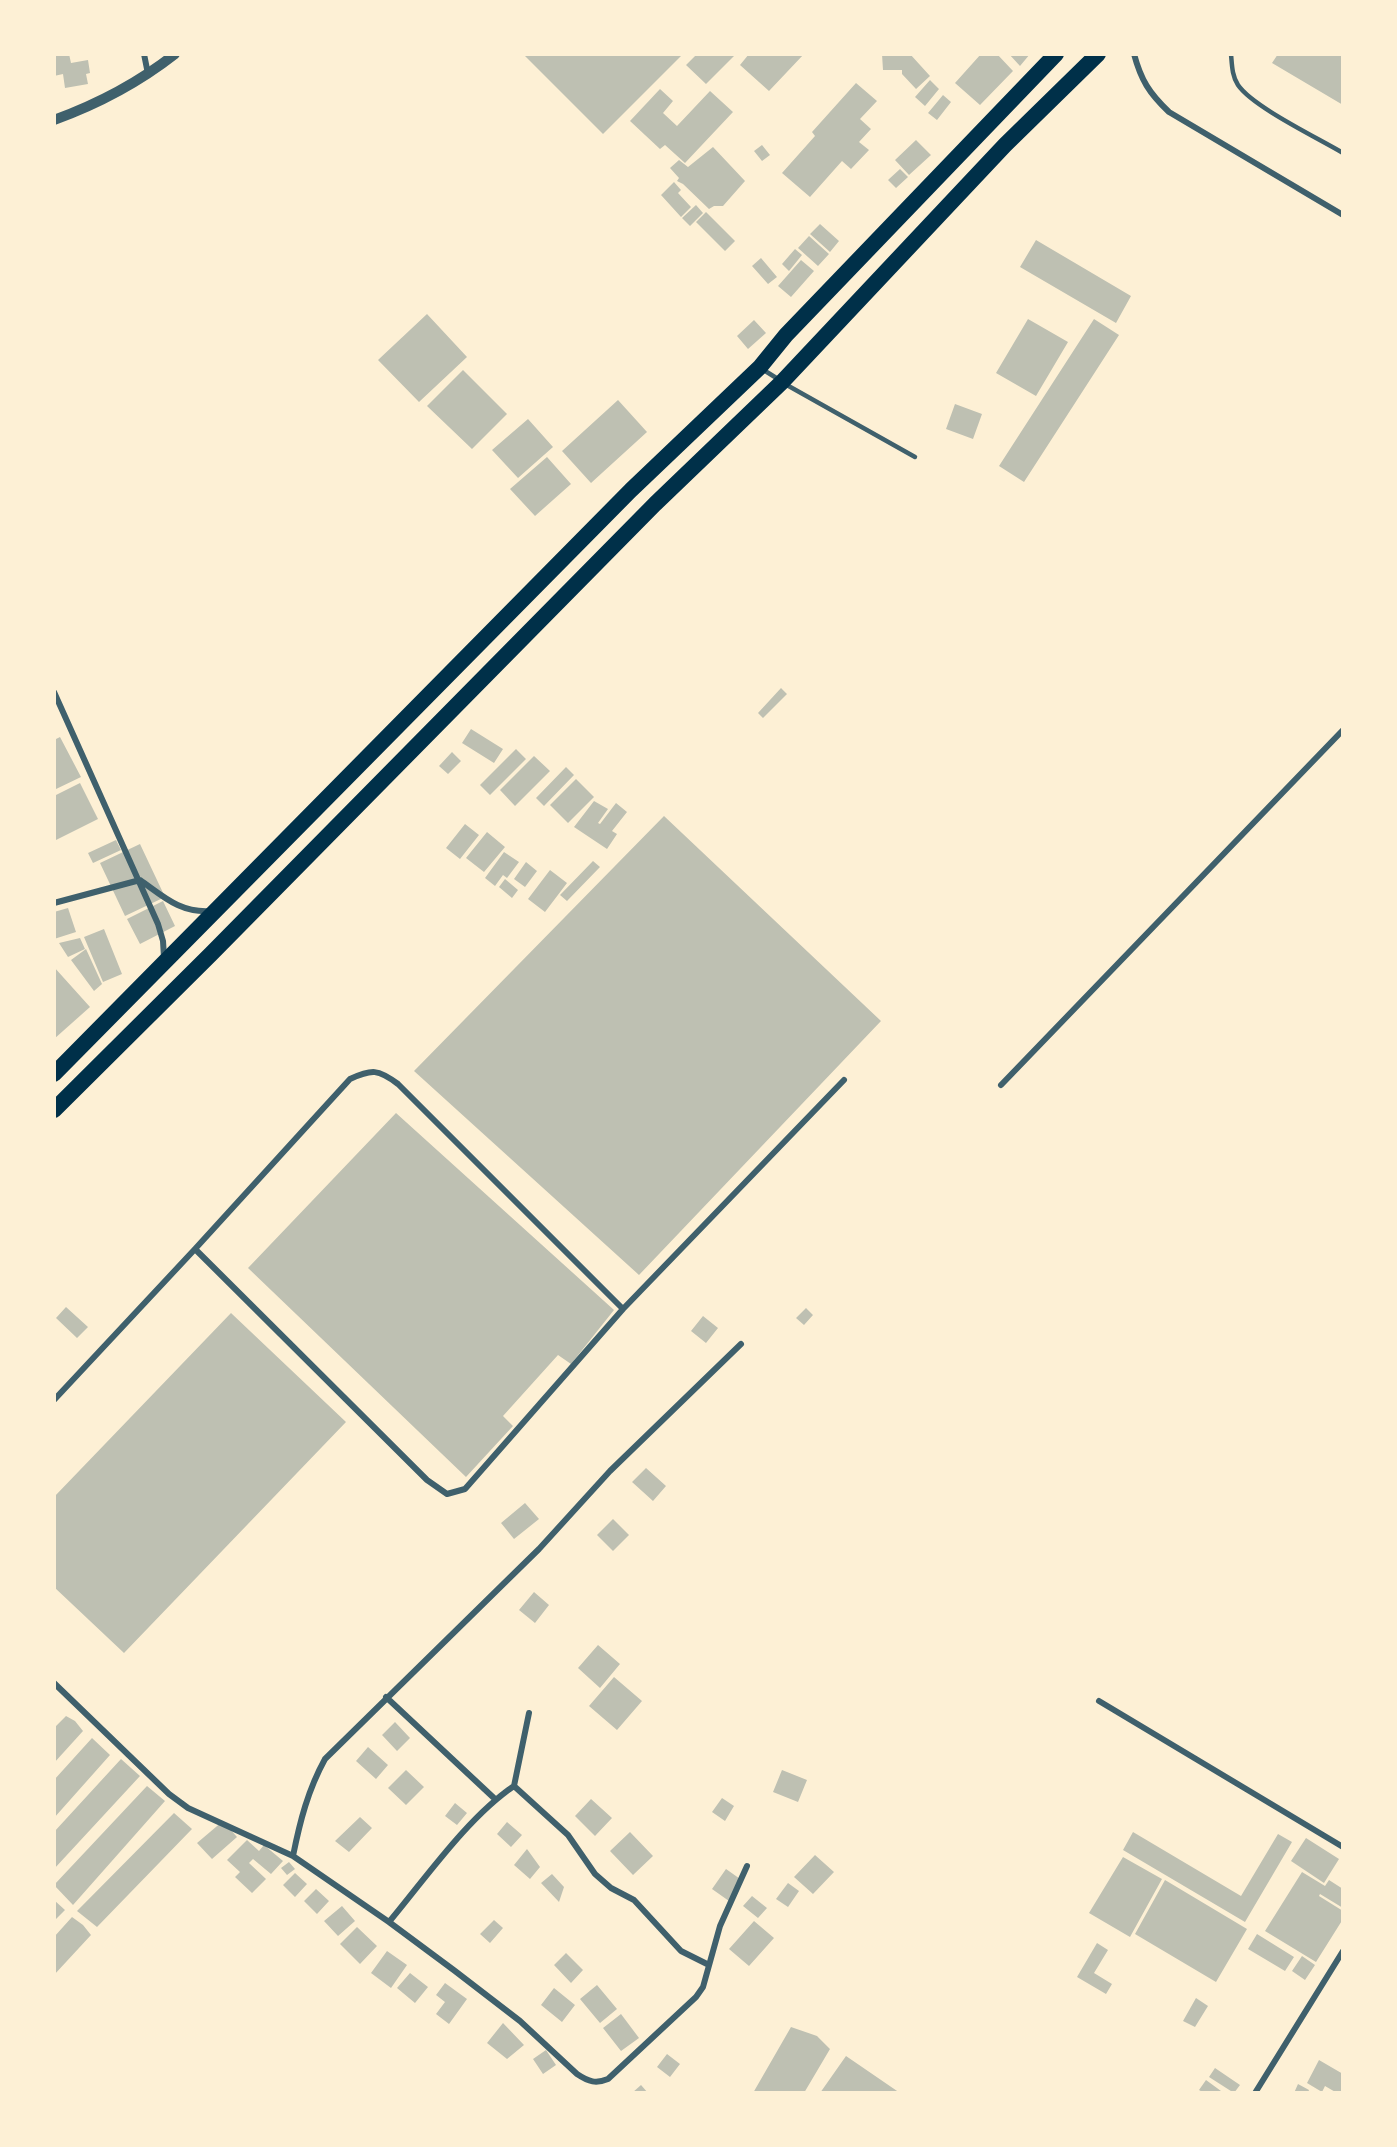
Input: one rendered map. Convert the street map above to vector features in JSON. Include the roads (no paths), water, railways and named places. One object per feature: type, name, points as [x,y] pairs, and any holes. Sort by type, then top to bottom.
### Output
[{"type":"highway","points":[[54,1074],[631,490],[760,367],[786,335],[1056,54]]},
{"type":"highway","points":[[54,1110],[220,946],[655,504],[782,382],[948,205],[1098,54]]},
{"type":"street","points":[[144,54],[148,75]]},
{"type":"street","points":[[54,120],[95,104],[148,75],[175,54]]},
{"type":"street","points":[[1134,54],[1139,74],[1150,94],[1169,112],[1343,215]]},
{"type":"street","points":[[54,693],[140,880],[163,941],[163,966]]},
{"type":"street","points":[[1001,1085],[1343,730]]},
{"type":"street","points":[[54,903],[140,880],[179,907],[196,911],[214,910]]},
{"type":"street","points":[[54,1400],[350,1079],[367,1071],[383,1073],[406,1092],[623,1309]]},
{"type":"street","points":[[195,1249],[427,1480],[447,1494],[465,1489],[623,1309],[844,1080]]},
{"type":"street","points":[[293,1856],[313,1780],[325,1759],[539,1549],[610,1472],[741,1344]]},
{"type":"street","points":[[54,1683],[169,1794],[188,1808],[293,1856],[389,1922],[519,2021],[578,2074],[598,2083],[608,2079],[696,1997],[703,1987],[720,1926],[747,1866]]},
{"type":"street","points":[[386,1697],[495,1799]]},
{"type":"street","points":[[1099,1701],[1343,1847]]},
{"type":"street","points":[[389,1922],[495,1799],[514,1786],[529,1713]]},
{"type":"street","points":[[514,1786],[568,1835],[595,1874],[611,1888],[634,1900],[681,1951],[709,1965]]},
{"type":"street","points":[[1255,2093],[1343,1951]]},
{"type":"lane","points":[[1231,54],[1232,70],[1238,85],[1253,100],[1343,153]]},
{"type":"lane","points":[[760,367],[915,458]]}]
